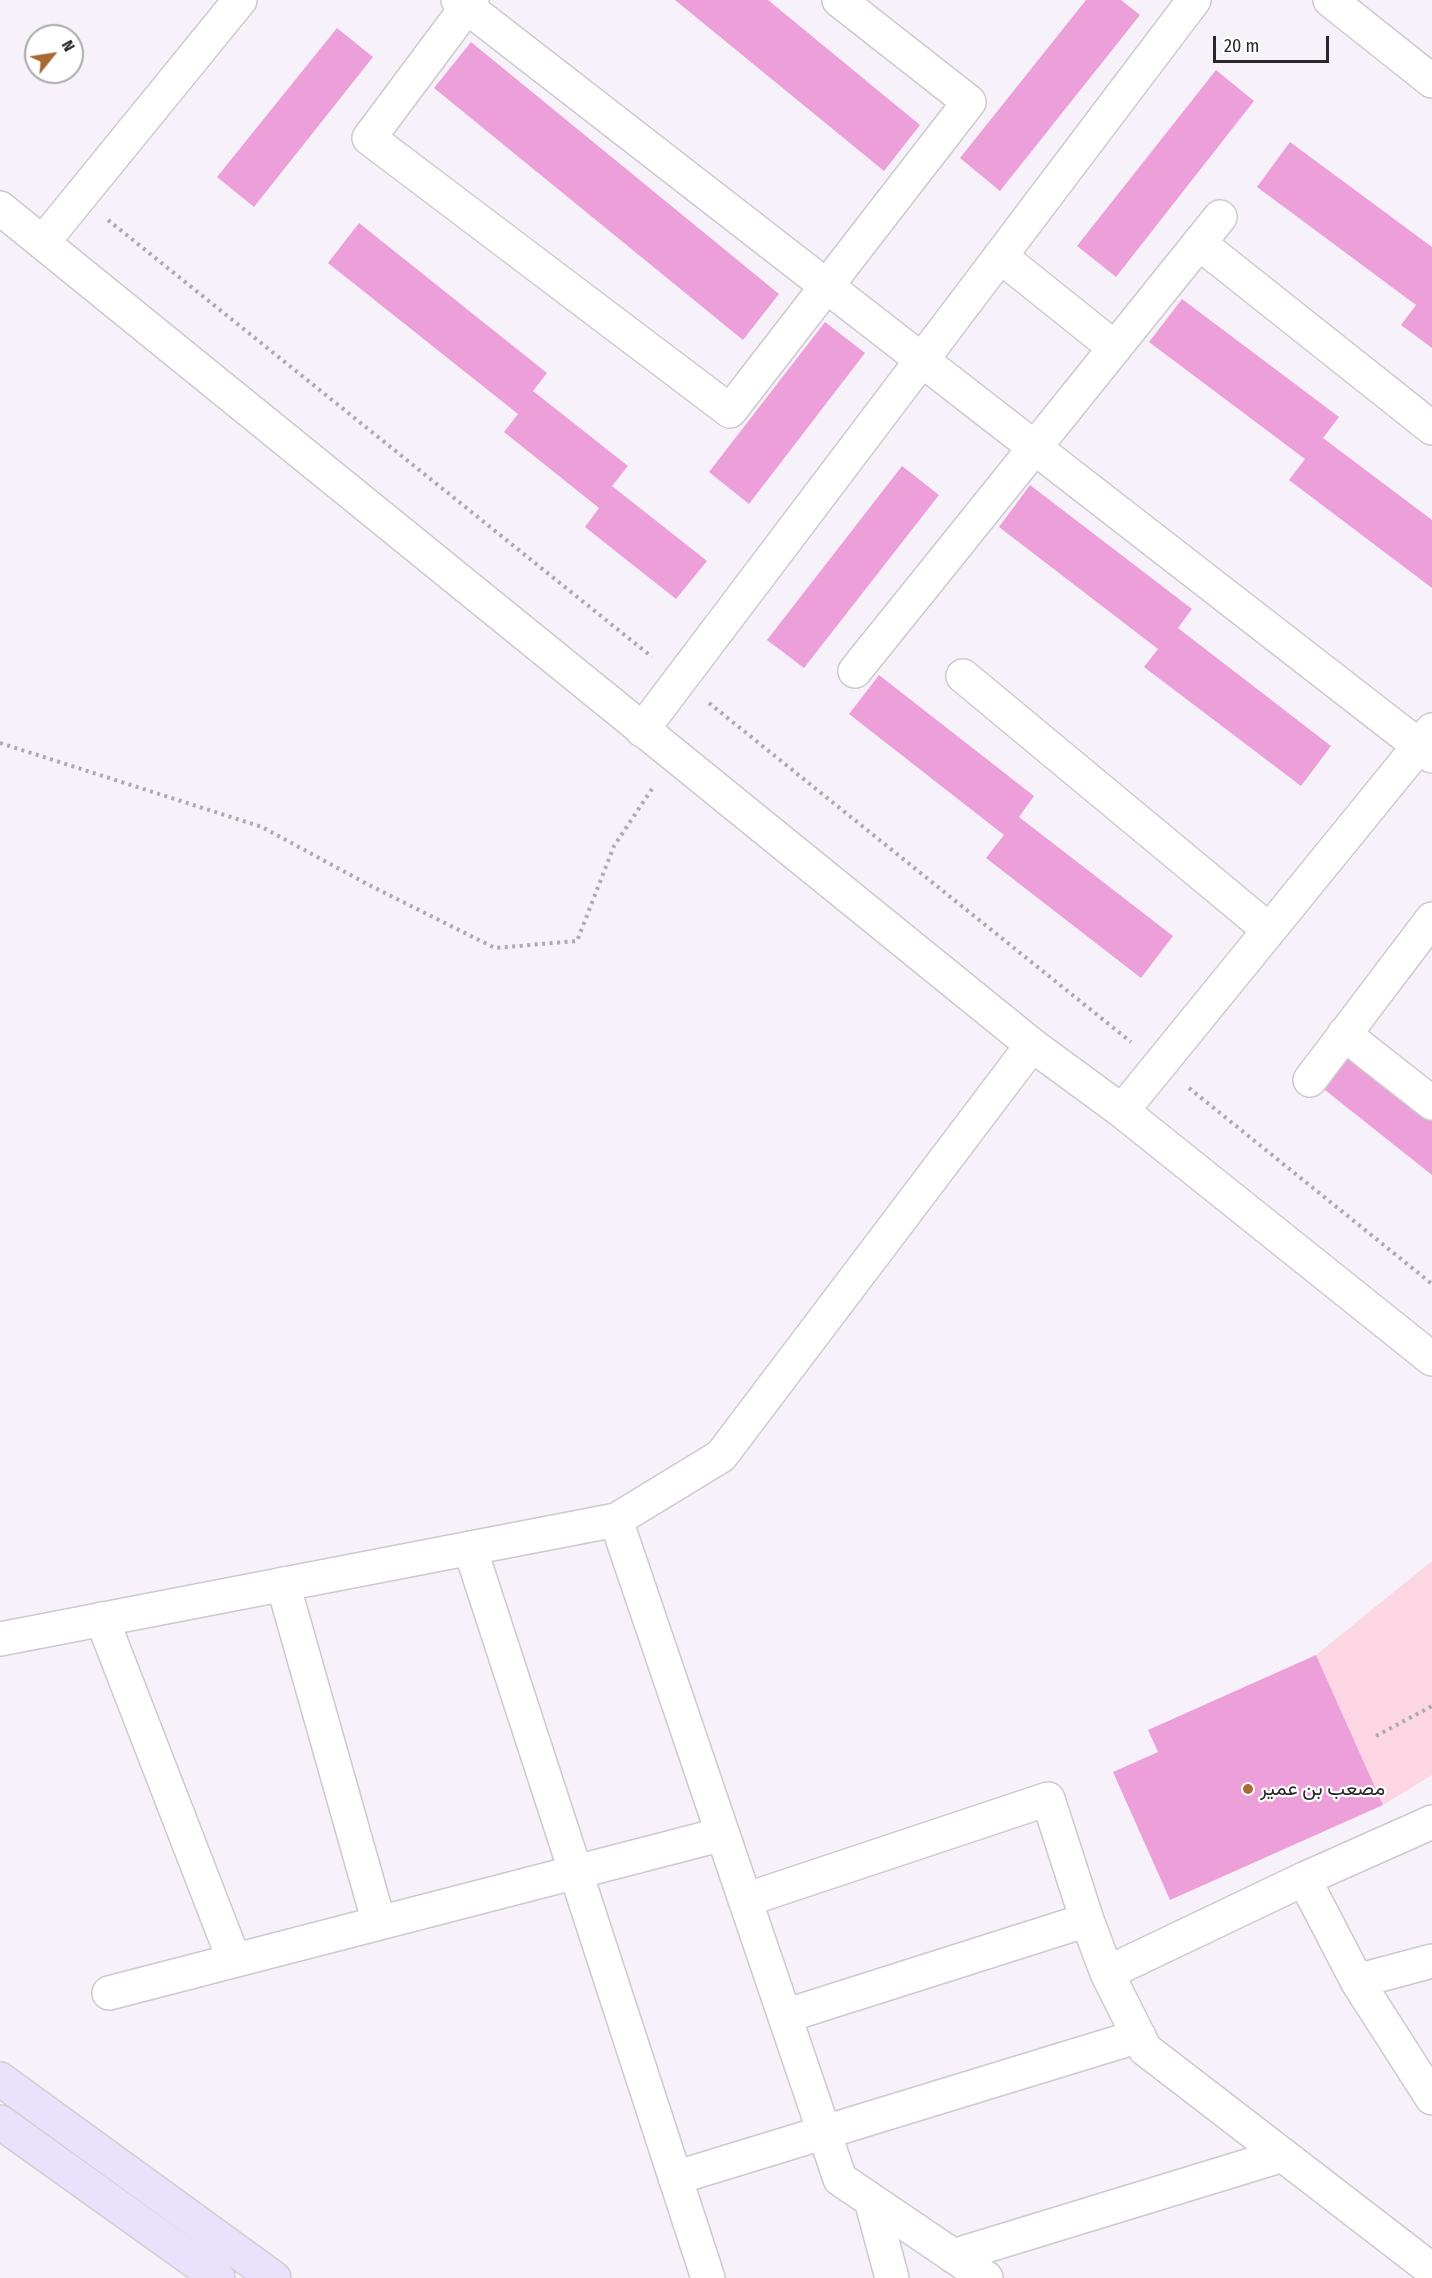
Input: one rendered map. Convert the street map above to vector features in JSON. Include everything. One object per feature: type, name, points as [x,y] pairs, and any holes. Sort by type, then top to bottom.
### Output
[{"type":"main road","points":[[0,2079],[274,2278]]},
{"type":"main road","points":[[0,2122],[218,2278]]},
{"type":"street","points":[[43,242],[240,0]]},
{"type":"street","points":[[839,0],[969,102],[826,285],[730,411],[369,138],[466,2],[826,285],[1035,447],[1428,744],[1269,930],[1122,1112]]},
{"type":"street","points":[[642,730],[1194,0]]},
{"type":"street","points":[[1330,0],[1432,81]]},
{"type":"street","points":[[0,208],[1032,1046],[1122,1112],[1432,1359]]},
{"type":"street","points":[[855,671],[1220,217]]},
{"type":"street","points":[[1199,243],[1432,428]]},
{"type":"street","points":[[1000,256],[1115,348]]},
{"type":"street","points":[[963,676],[1269,930]]},
{"type":"street","points":[[1310,1080],[1432,919]]},
{"type":"street","points":[[1344,1035],[1432,1103]]},
{"type":"street","points":[[0,1639],[616,1520],[721,1456],[1032,1046]]},
{"type":"street","points":[[616,1520],[840,2179],[986,2278]]},
{"type":"street","points":[[470,1548],[708,2278]]},
{"type":"street","points":[[284,1584],[379,1923]]},
{"type":"street","points":[[102,1619],[234,1960]]},
{"type":"street","points":[[746,1900],[1048,1799],[1087,1920],[1107,1973],[1145,2049],[1432,2270]]},
{"type":"street","points":[[1107,1973],[1432,1822]]},
{"type":"street","points":[[109,1992],[723,1834]]},
{"type":"street","points":[[1304,1880],[1357,1982],[1432,2098]]},
{"type":"street","points":[[785,2016],[1087,1920]]},
{"type":"street","points":[[1357,1982],[1432,1960]]},
{"type":"street","points":[[675,2178],[1139,2036]]},
{"type":"street","points":[[953,2256],[1283,2155]]},
{"type":"street","points":[[871,2200],[892,2278]]},
{"type":"street","points":[[1411,2278],[1432,2270]]},
{"type":"path","points":[[79,197],[1432,1284]]},
{"type":"path","points":[[0,743],[262,827],[369,885],[495,948],[577,941],[614,846],[675,756]]},
{"type":"path","points":[[1376,1736],[1432,1706]]},
{"type":"shaded area","points":[[1432,1561],[1432,1775],[1383,1805],[1316,1655]]},
{"type":"building","points":[[675,0],[768,0],[920,125],[884,171]]},
{"type":"building","points":[[1086,0],[1121,0],[1140,15],[1000,191],[960,158]]},
{"type":"building","points":[[337,28],[373,57],[254,207],[217,177]]},
{"type":"building","points":[[471,42],[779,294],[743,340],[434,88]]},
{"type":"building","points":[[1216,70],[1254,101],[1116,277],[1077,246]]},
{"type":"building","points":[[1290,142],[1432,247],[1432,348],[1401,325],[1416,305],[1257,187]]},
{"type":"building","points":[[359,223],[547,373],[533,391],[628,466],[612,486],[707,561],[676,599],[585,527],[599,508],[504,432],[518,414],[328,263]]},
{"type":"building","points":[[1182,299],[1339,417],[1323,438],[1432,520],[1432,588],[1289,480],[1305,459],[1149,342]]},
{"type":"building","points":[[825,322],[865,353],[749,504],[709,472]]},
{"type":"building","points":[[902,466],[939,495],[804,668],[767,640]]},
{"type":"building","points":[[1030,485],[1192,609],[1178,628],[1331,746],[1301,786],[1144,667],[1158,649],[999,527]]},
{"type":"building","points":[[879,675],[1034,796],[1019,817],[1173,936],[1141,978],[986,858],[1004,835],[849,714]]},
{"type":"building","points":[[1350,1047],[1432,1113],[1432,1175],[1320,1086]]},
{"type":"building","name":"مصعب بن عمير","points":[[1316,1655],[1383,1805],[1170,1900],[1113,1772],[1158,1752],[1148,1730]]},
{"type":"place","name":"مصعب بن عمير","points":[[1248,1789]]}]
